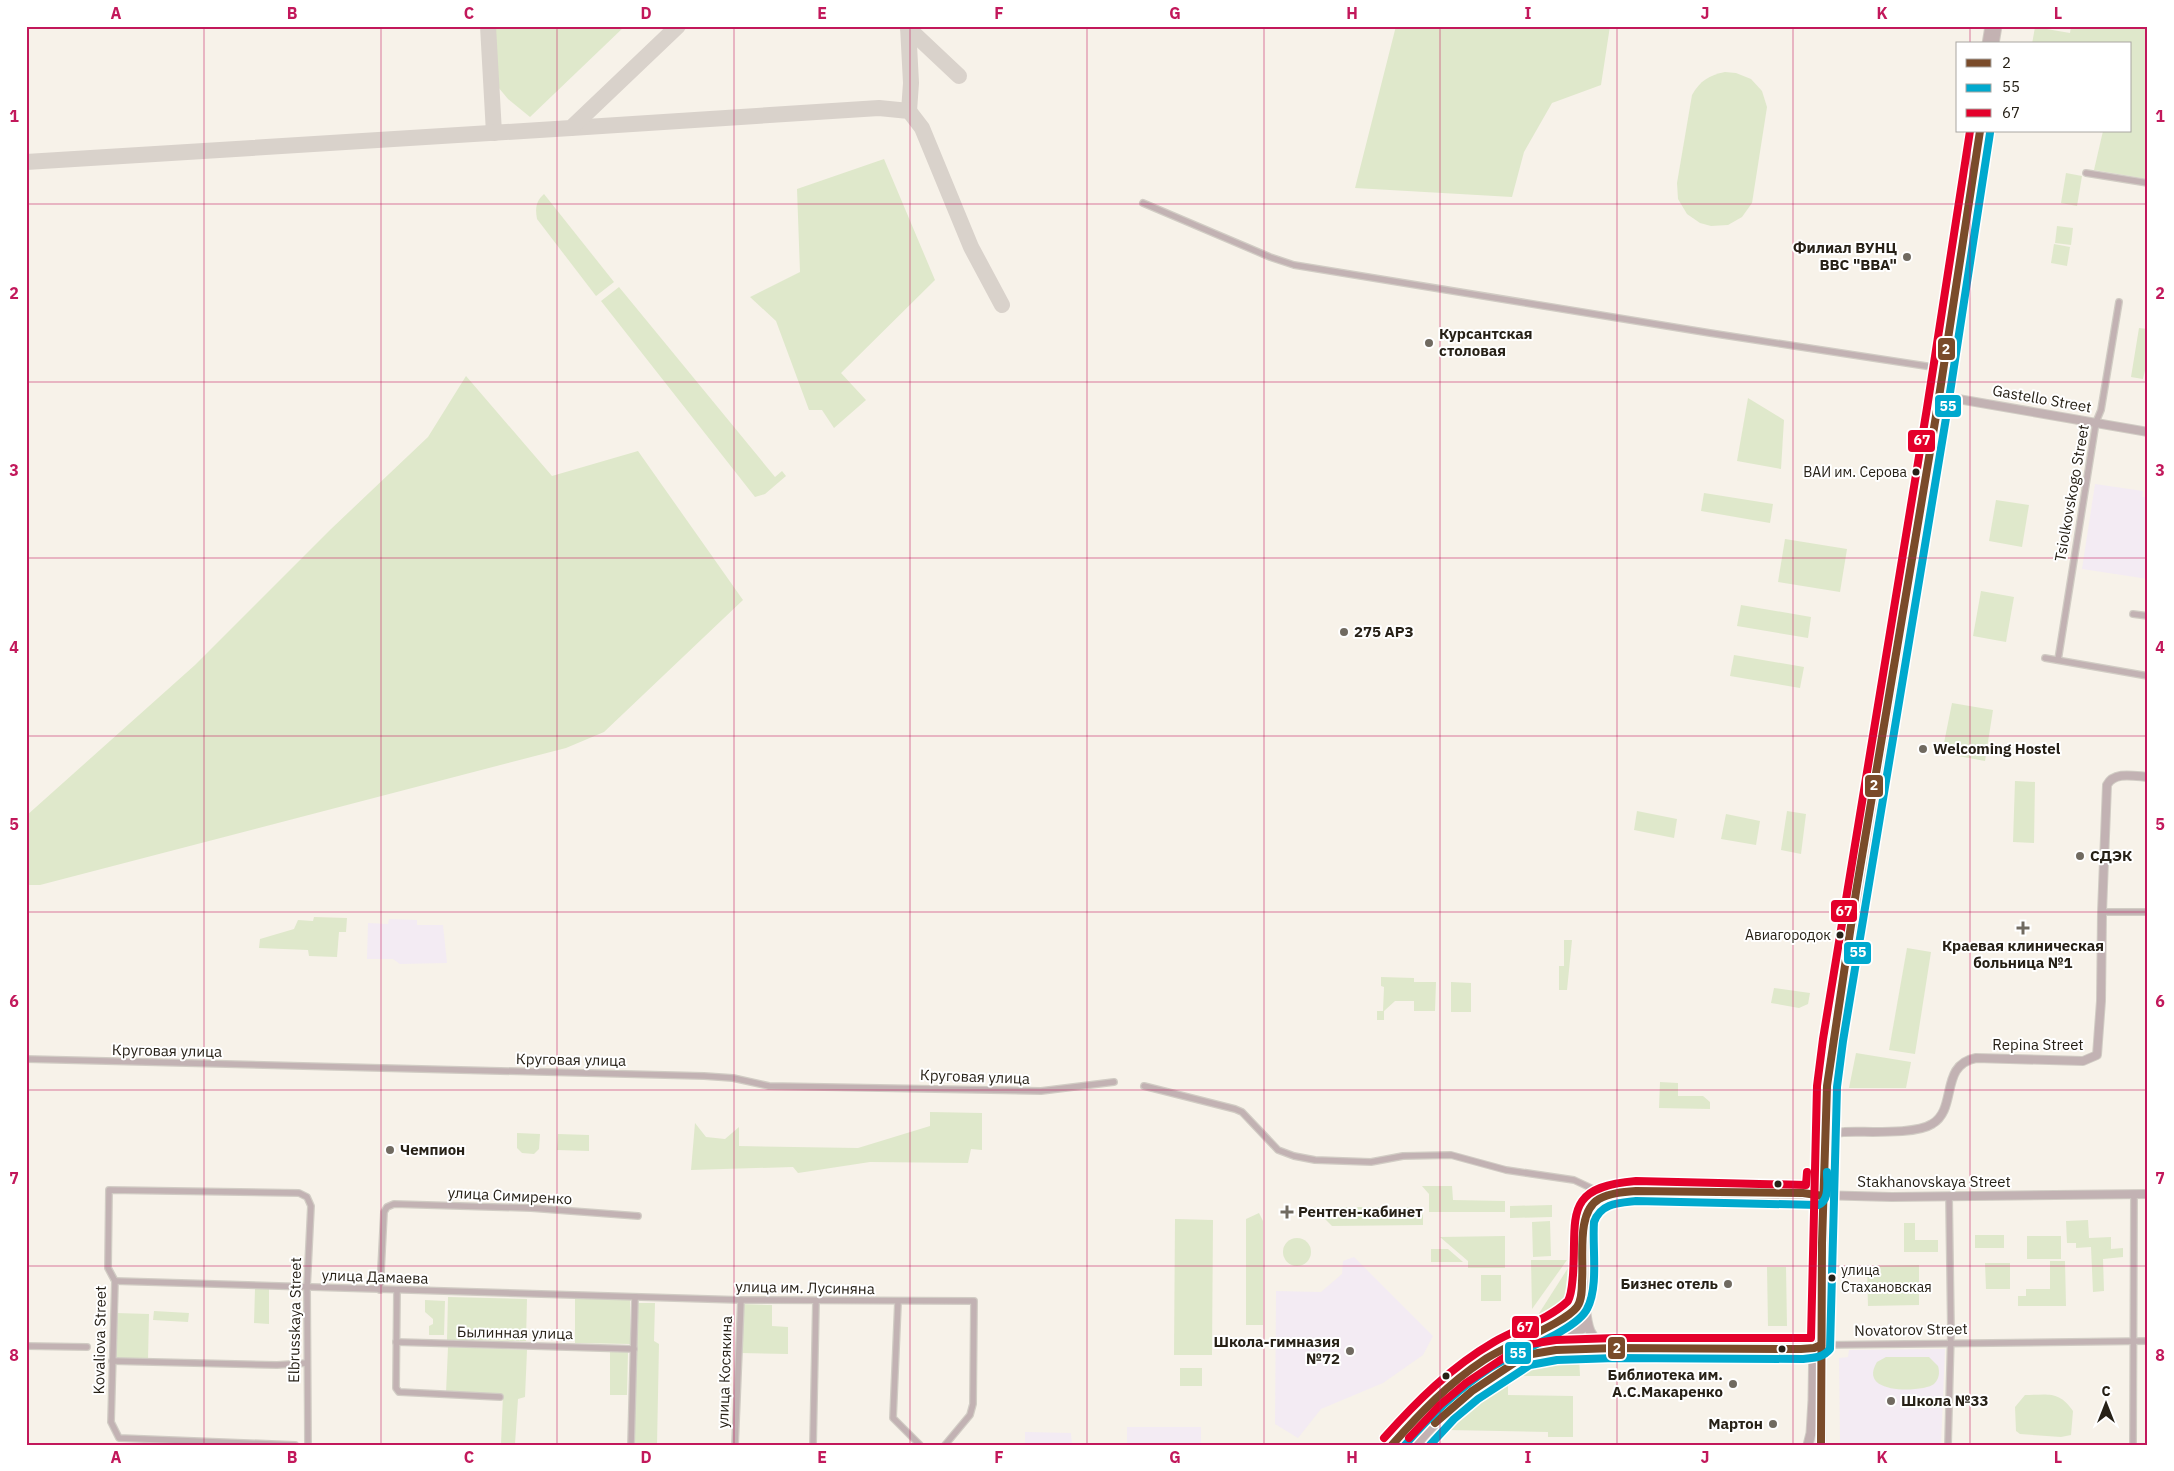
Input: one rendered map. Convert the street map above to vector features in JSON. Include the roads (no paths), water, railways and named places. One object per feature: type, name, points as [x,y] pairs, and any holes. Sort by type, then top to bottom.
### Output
[{"type":"main road","points":[[1987,42],[1990,26]]},
{"type":"main road","points":[[1994,42],[1996,26]]},
{"type":"main road","points":[[1820,1195],[1832,1040],[1936,395],[1972,132]]},
{"type":"main road","points":[[1940,368],[1980,132]]},
{"type":"main road","points":[[1808,1445],[1812,1433],[1817,1346],[1820,1085],[1828,1018],[1936,395]]},
{"type":"main road","name":"Stakhanovskaya Street","points":[[1600,1196],[1617,1191],[1820,1195]]},
{"type":"main road","points":[[1600,1196],[1590,1205],[1584,1218],[1584,1275],[1588,1325],[1594,1336],[1608,1346],[1616,1348]]},
{"type":"main road","points":[[1392,1445],[1453,1381],[1468,1369],[1517,1340],[1563,1318],[1579,1304],[1584,1275]]},
{"type":"main road","points":[[1416,1445],[1447,1412],[1472,1391],[1526,1356],[1582,1329],[1582,1322],[1579,1318],[1563,1318]]},
{"type":"main road","points":[[1817,1346],[1821,1445]]},
{"type":"main road","name":"Novatorov Street","points":[[1526,1356],[1556,1350],[1817,1346]]},
{"type":"street","points":[[2086,173],[2148,182]]},
{"type":"street","points":[[1142,203],[1270,257],[1322,271],[1940,368]]},
{"type":"street","name":"Tsiolkovskogo Street","points":[[2058,660],[2096,422],[2101,410],[2119,302]]},
{"type":"street","name":"Gastello Street","points":[[1936,395],[2148,432]]},
{"type":"street","points":[[2133,614],[2148,616]]},
{"type":"street","points":[[2045,658],[2148,676]]},
{"type":"street","name":"Repina Street","points":[[1825,1135],[1841,1132],[1915,1129],[1932,1125],[1943,1113],[1956,1072],[1967,1060],[1976,1058],[2083,1061],[2097,1055],[2101,1001],[2107,785],[2115,777],[2148,777]]},
{"type":"street","points":[[2102,912],[2148,912]]},
{"type":"street","name":"Круговая улица","points":[[26,1059],[694,1076],[733,1078],[769,1086],[1041,1091],[1114,1082]]},
{"type":"street","points":[[1144,1086],[1242,1112],[1278,1150],[1294,1156],[1315,1160],[1371,1162],[1403,1156],[1451,1155],[1506,1170],[1574,1180],[1591,1188],[1600,1196]]},
{"type":"street","name":"Elbrusskaya Street","points":[[109,1190],[299,1193],[308,1197],[311,1206],[306,1363],[308,1445]]},
{"type":"street","name":"Kovaliova Street","points":[[109,1190],[108,1268],[115,1281],[112,1422],[119,1438],[295,1445]]},
{"type":"street","points":[[2132,1445],[2134,1194]]},
{"type":"street","name":"Stakhanovskaya Street","points":[[1820,1195],[2148,1194]]},
{"type":"street","points":[[1948,1445],[1950,1342],[1949,1196]]},
{"type":"street","name":"улица Симиренко","points":[[380,1290],[384,1212],[387,1207],[394,1204],[531,1208],[638,1216]]},
{"type":"street","name":"улица Дамаева","points":[[115,1281],[635,1297]]},
{"type":"street","points":[[397,1290],[396,1388],[399,1392],[500,1397]]},
{"type":"street","points":[[630,1445],[635,1297]]},
{"type":"street","name":"улица им. Лусиняна","points":[[635,1297],[898,1302],[974,1301],[973,1404],[970,1415],[944,1445]]},
{"type":"street","name":"улица Косякина","points":[[735,1445],[741,1300]]},
{"type":"street","points":[[813,1445],[816,1301]]},
{"type":"street","points":[[898,1302],[893,1418],[920,1445]]},
{"type":"street","name":"Novatorov Street","points":[[1817,1346],[1950,1342],[2148,1341]]},
{"type":"street","name":"Былинная улица","points":[[396,1342],[634,1349]]},
{"type":"street","points":[[26,1346],[87,1348]]},
{"type":"street","points":[[112,1361],[277,1365],[306,1363]]},
{"type":"place","name":"Филиал ВУНЦ ВВС \"ВВА\"","points":[[1907,257]]},
{"type":"place","name":"Курсантская столовая","points":[[1429,343]]},
{"type":"place","name":"ВАИ им. Серова","points":[[1916,472]]},
{"type":"place","name":"275 АРЗ","points":[[1344,632]]},
{"type":"place","name":"Welcoming Hostel","points":[[1923,749]]},
{"type":"place","name":"СДЭК","points":[[2080,856]]},
{"type":"place","name":"Краевая клиническая больница №1","points":[[2023,928]]},
{"type":"place","name":"Авиагородок","points":[[1840,935]]},
{"type":"place","name":"Чемпион","points":[[390,1150]]},
{"type":"place","name":"Рентген-кабинет","points":[[1287,1212]]},
{"type":"place","name":"улица Стахановская","points":[[1832,1278]]},
{"type":"place","name":"Бизнес отель","points":[[1728,1284]]},
{"type":"place","name":"Школа-гимназия №72","points":[[1350,1351]]},
{"type":"place","name":"Библиотека им. А.С.Макаренко","points":[[1733,1384]]},
{"type":"place","name":"Школа №33","points":[[1891,1401]]},
{"type":"place","name":"Мартон","points":[[1773,1424]]}]
